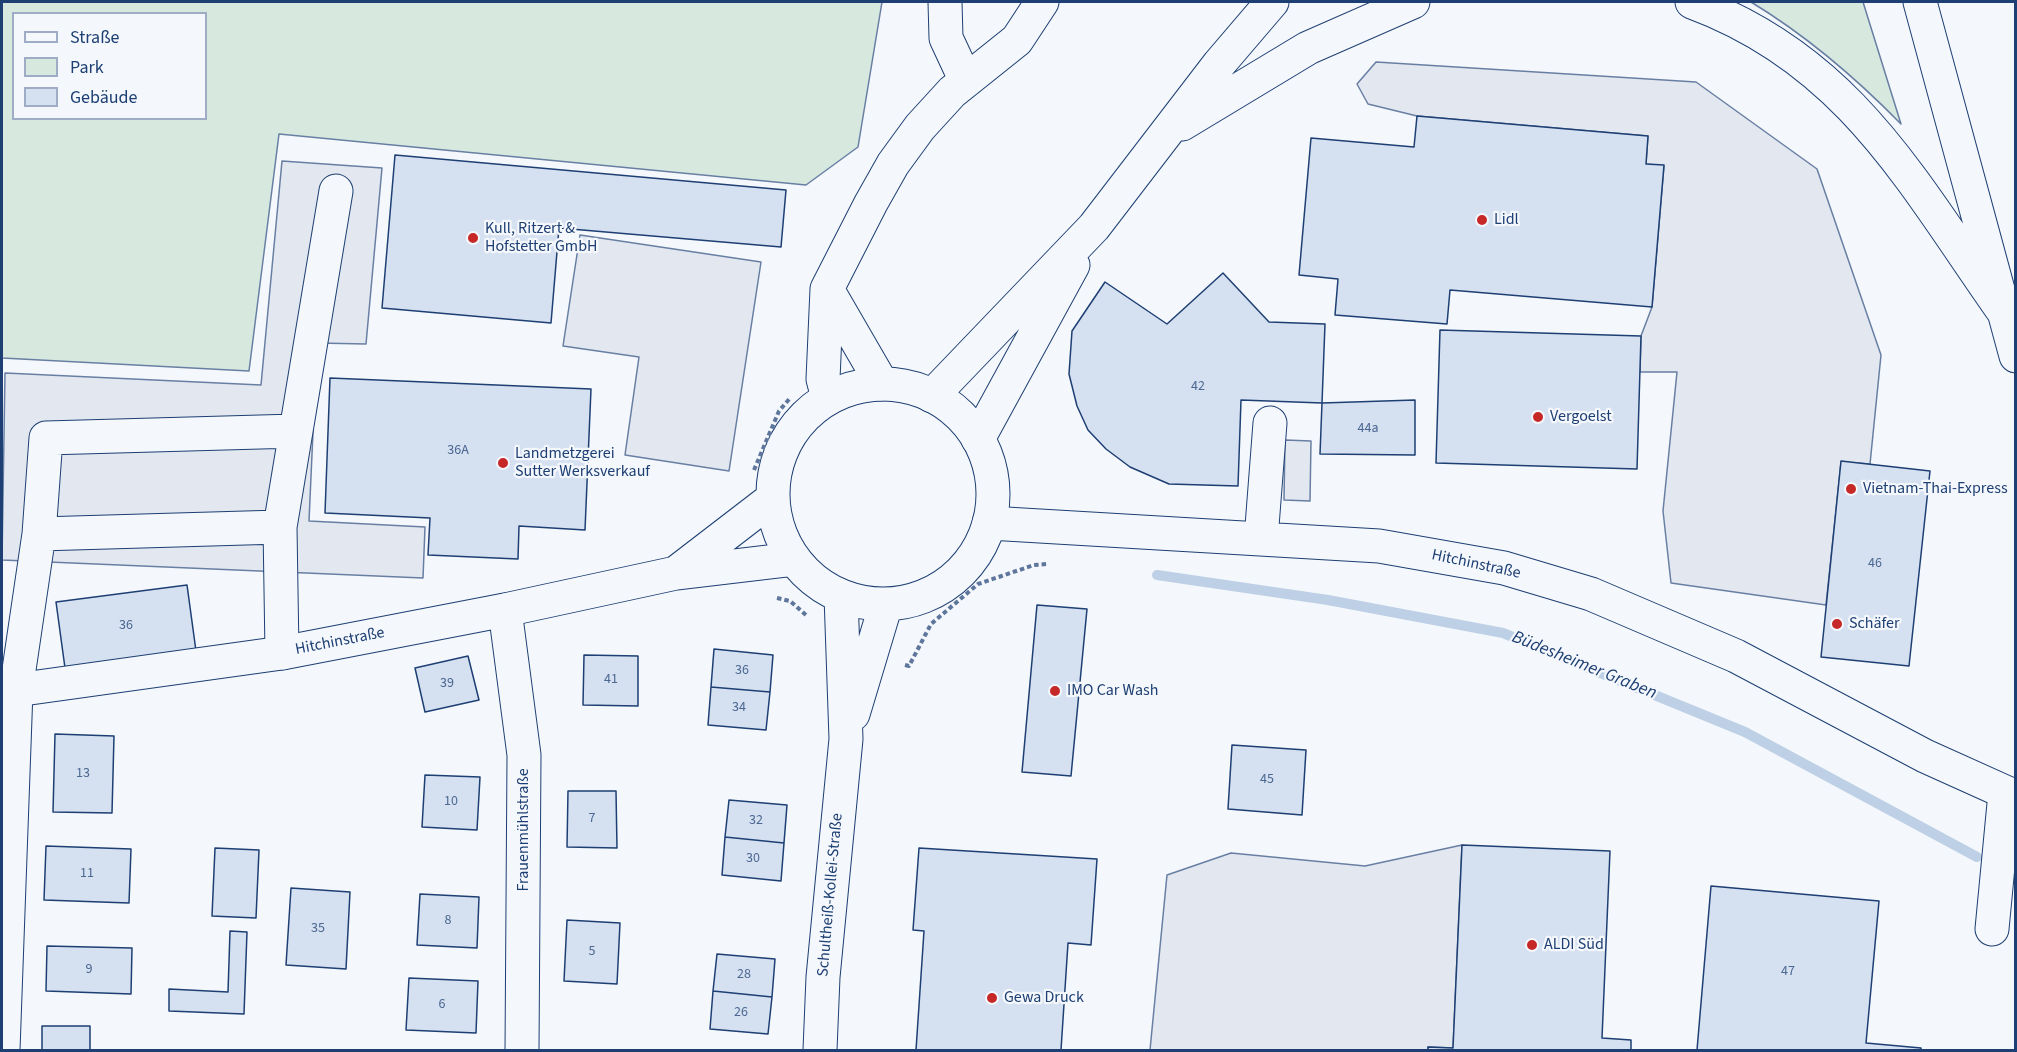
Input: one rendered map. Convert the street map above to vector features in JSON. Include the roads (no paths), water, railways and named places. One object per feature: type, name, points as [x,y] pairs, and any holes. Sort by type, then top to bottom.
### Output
[{"type":"main road","points":[[945,2],[945,38],[966,81]]},
{"type":"main road","points":[[812,393],[882,384],[908,387],[932,396],[958,414],[978,439],[989,465],[993,494],[989,523],[975,555],[951,581],[920,598],[885,604],[863,603],[841,596],[815,580],[794,559],[778,531],[772,499],[775,468],[786,441],[804,417],[812,393],[823,379],[827,289],[893,164],[920,127],[966,81],[1017,40],[1042,2]]},
{"type":"main road","points":[[1219,64],[1251,2]]},
{"type":"main road","points":[[932,396],[1094,227],[1219,64],[1272,2]]},
{"type":"main road","points":[[1168,133],[1308,48],[1413,2]]},
{"type":"main road","points":[[1692,2],[1760,32],[1798,57],[1834,87],[1866,120],[1895,156],[2003,311]]},
{"type":"main road","points":[[1920,2],[2016,356]]},
{"type":"main road","points":[[282,653],[280,527],[336,191]]},
{"type":"main road","points":[[978,439],[1094,227]]},
{"type":"main road","points":[[827,289],[882,384]]},
{"type":"main road","points":[[1261,539],[1270,423]]},
{"type":"main road","points":[[3,1050],[8,690],[39,534],[46,438],[296,431]]},
{"type":"main road","name":"Hitchinstraße","points":[[676,573],[772,499]]},
{"type":"main road","name":"Hitchinstraße","points":[[989,523],[1379,546],[1504,568],[1591,594],[1736,656],[1925,756],[2010,795]]},
{"type":"main road","points":[[39,534],[280,527]]},
{"type":"main road","name":"Hitchinstraße","points":[[8,690],[282,653],[505,610],[676,573],[794,559]]},
{"type":"main road","name":"Schultheiß-Kollei-Straße","points":[[820,1050],[823,977],[846,739],[841,596]]},
{"type":"main road","name":"Schultheiß-Kollei-Straße","points":[[846,739],[885,604]]},
{"type":"main road","name":"Frauenmühlstraße","points":[[505,610],[524,755],[522,1050]]},
{"type":"main road","points":[[1992,929],[2010,795]]},
{"type":"waterway","name":"Büdesheimer Graben","points":[[1157,575],[1328,600],[1503,633],[1745,732],[1977,857]]},
{"type":"place","name":"Lidl","points":[[1482,220]]},
{"type":"place","name":"Kull, Ritzert & Hofstetter GmbH","points":[[473,238]]},
{"type":"place","name":"Vergoelst","points":[[1538,417]]},
{"type":"place","name":"Landmetzgerei Sutter Werksverkauf","points":[[503,463]]},
{"type":"place","name":"Vietnam-Thai-Express","points":[[1851,489]]},
{"type":"place","name":"Schäfer","points":[[1837,624]]},
{"type":"place","name":"IMO Car Wash","points":[[1055,691]]},
{"type":"place","name":"ALDI Süd","points":[[1532,945]]},
{"type":"place","name":"Gewa Druck","points":[[992,998]]}]
